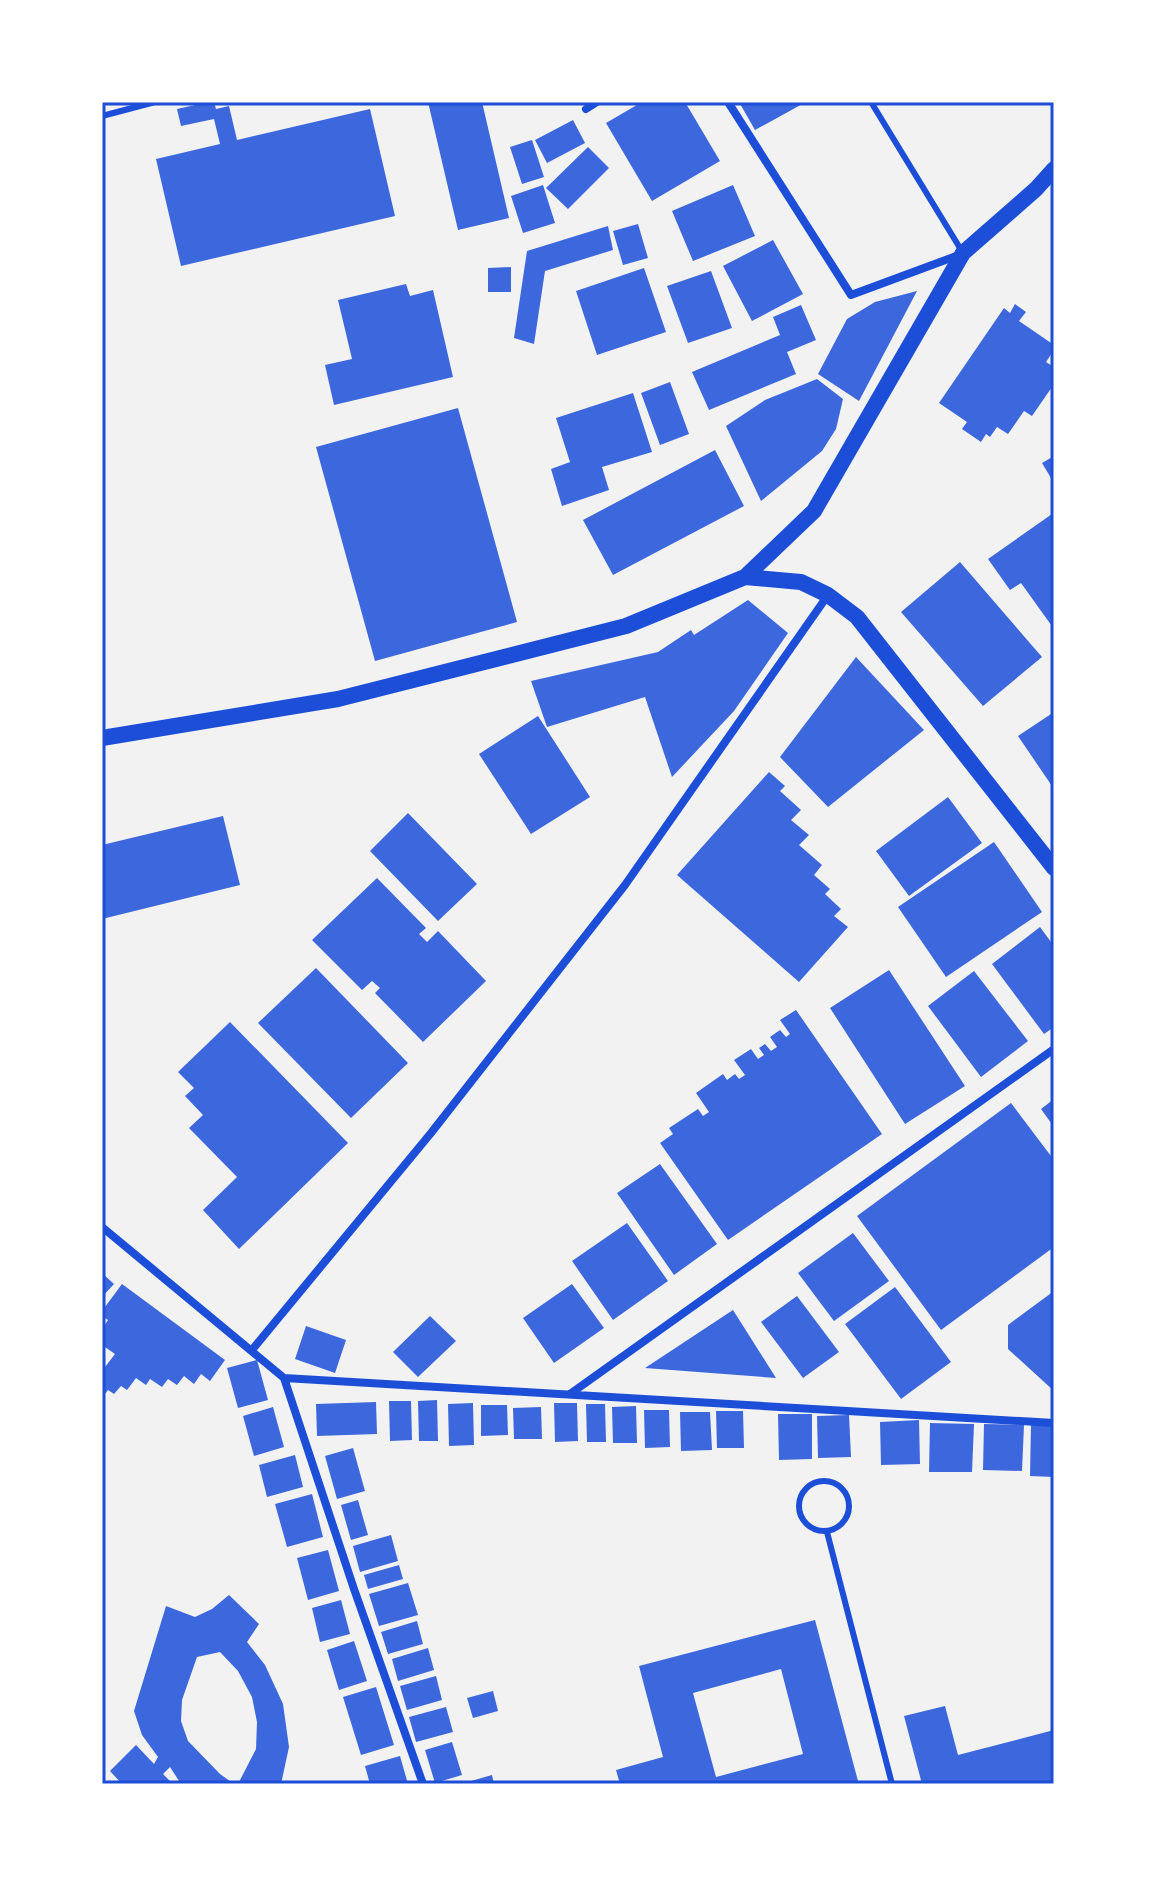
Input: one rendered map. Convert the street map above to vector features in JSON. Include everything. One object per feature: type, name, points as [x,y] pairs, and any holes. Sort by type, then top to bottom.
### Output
[{"type":"main road","points":[[102,738],[338,699],[626,626],[745,577],[814,511],[963,253],[1036,189],[1054,169]]},
{"type":"main road","points":[[745,577],[801,582],[828,595],[857,617],[1054,868]]},
{"type":"street","points":[[586,109],[597,102]]},
{"type":"street","points":[[728,102],[851,295],[963,253]]},
{"type":"street","points":[[252,1350],[431,1133],[625,885],[828,595]]},
{"type":"street","points":[[569,1394],[1054,1049]]},
{"type":"street","points":[[102,1227],[284,1378],[423,1784]]},
{"type":"street","points":[[284,1378],[1054,1423]]},
{"type":"lane","points":[[102,116],[155,102]]},
{"type":"lane","points":[[871,102],[963,253]]},
{"type":"lane","points":[[823,1481],[835,1483],[847,1494],[850,1509],[839,1527],[827,1532],[811,1529],[802,1519],[799,1506],[804,1491],[823,1481]]},
{"type":"lane","points":[[827,1532],[892,1784]]},
{"type":"building","points":[[194,102],[214,102],[216,109],[229,106],[237,140],[370,109],[395,216],[181,266],[156,159],[220,144],[214,119],[181,126],[177,109],[195,105]]},
{"type":"building","points":[[428,102],[482,102],[509,218],[458,230]]},
{"type":"building","points":[[642,102],[685,102],[720,161],[652,201],[606,123]]},
{"type":"building","points":[[739,102],[806,102],[755,130]]},
{"type":"building","points":[[573,120],[585,143],[547,163],[535,140]]},
{"type":"building","points":[[532,140],[544,177],[522,184],[510,147]]},
{"type":"building","points":[[588,147],[609,168],[568,209],[546,188]]},
{"type":"building","points":[[543,185],[555,223],[523,233],[511,196]]},
{"type":"building","points":[[733,185],[755,236],[693,261],[672,211]]},
{"type":"building","points":[[638,224],[648,258],[623,265],[613,231]]},
{"type":"building","points":[[608,226],[613,250],[545,271],[534,344],[514,338],[527,251]]},
{"type":"building","points":[[773,240],[803,294],[752,321],[723,266]]},
{"type":"building","points":[[511,267],[511,292],[488,292],[488,268]]},
{"type":"building","points":[[644,268],[666,332],[597,355],[576,291]]},
{"type":"building","points":[[711,271],[732,328],[688,343],[667,286]]},
{"type":"building","points":[[406,284],[410,296],[433,290],[453,377],[334,405],[325,365],[352,359],[338,300]]},
{"type":"building","points":[[917,291],[859,401],[818,374],[847,319],[875,302]]},
{"type":"building","points":[[1015,304],[1026,312],[1019,321],[1054,345],[1046,362],[1054,367],[1054,388],[1032,416],[1024,411],[1008,434],[997,427],[990,437],[986,434],[981,442],[962,429],[967,422],[939,403],[1004,308],[1010,313]]},
{"type":"building","points":[[801,305],[816,340],[787,352],[796,374],[709,410],[692,372],[780,335],[773,317]]},
{"type":"building","points":[[817,379],[843,399],[836,429],[822,451],[761,501],[726,426],[765,400]]},
{"type":"building","points":[[670,382],[689,434],[660,445],[641,393]]},
{"type":"building","points":[[633,393],[652,452],[602,467],[609,490],[562,506],[551,469],[570,462],[556,418]]},
{"type":"building","points":[[458,408],[517,622],[375,661],[316,447]]},
{"type":"building","points":[[715,450],[744,506],[613,575],[583,520]]},
{"type":"building","points":[[1054,456],[1054,483],[1042,463]]},
{"type":"building","points":[[1052,514],[1054,629],[1021,583],[1010,590],[988,559]]},
{"type":"building","points":[[960,562],[1042,657],[983,706],[901,612]]},
{"type":"building","points":[[748,600],[788,633],[734,711],[672,777],[645,697],[547,727],[531,681],[658,652],[691,630],[694,635]]},
{"type":"building","points":[[856,657],[924,730],[828,807],[780,757]]},
{"type":"building","points":[[1054,712],[1054,789],[1018,736]]},
{"type":"building","points":[[538,716],[590,797],[531,834],[479,754]]},
{"type":"building","points":[[769,772],[785,786],[780,791],[801,810],[791,820],[809,835],[799,845],[822,865],[814,875],[830,889],[825,894],[841,909],[834,916],[848,927],[799,982],[677,875]]},
{"type":"building","points":[[948,797],[982,843],[909,896],[876,851]]},
{"type":"building","points":[[408,813],[477,884],[438,921],[370,851]]},
{"type":"building","points":[[223,816],[240,885],[102,919],[102,845]]},
{"type":"building","points":[[994,842],[1042,912],[946,977],[898,907]]},
{"type":"building","points":[[377,878],[426,928],[419,934],[427,942],[438,931],[486,981],[423,1042],[375,993],[380,988],[372,981],[362,990],[312,940]]},
{"type":"building","points":[[1040,927],[1054,946],[1054,1027],[1044,1034],[992,964]]},
{"type":"building","points":[[316,968],[408,1063],[351,1118],[258,1023]]},
{"type":"building","points":[[889,970],[965,1086],[905,1124],[830,1008]]},
{"type":"building","points":[[974,971],[1028,1041],[981,1077],[928,1006]]},
{"type":"building","points":[[796,1010],[882,1134],[728,1240],[660,1143],[673,1134],[669,1128],[698,1109],[703,1116],[709,1112],[696,1093],[723,1074],[727,1080],[735,1074],[739,1079],[745,1075],[734,1060],[751,1049],[758,1059],[764,1055],[759,1048],[765,1044],[771,1051],[777,1047],[770,1037],[780,1030],[786,1037],[790,1034],[780,1020]]},
{"type":"building","points":[[230,1022],[348,1143],[239,1249],[203,1210],[237,1177],[189,1128],[203,1115],[185,1096],[194,1088],[178,1072]]},
{"type":"building","points":[[1054,1099],[1054,1127],[1041,1109]]},
{"type":"building","points":[[1011,1103],[1054,1160],[1054,1247],[941,1330],[857,1216]]},
{"type":"building","points":[[660,1164],[717,1244],[674,1275],[617,1193]]},
{"type":"building","points":[[627,1223],[668,1281],[613,1320],[572,1261]]},
{"type":"building","points":[[853,1233],[889,1281],[834,1321],[798,1273]]},
{"type":"building","points":[[102,1273],[114,1284],[102,1297]]},
{"type":"building","points":[[122,1284],[225,1360],[210,1381],[201,1374],[194,1384],[184,1376],[177,1385],[168,1379],[162,1387],[150,1379],[146,1385],[136,1378],[127,1390],[121,1386],[114,1394],[108,1390],[105,1394],[102,1391],[102,1371],[115,1354],[102,1345],[102,1329],[108,1320],[102,1316],[102,1311]]},
{"type":"building","points":[[572,1284],[604,1328],[554,1363],[523,1318]]},
{"type":"building","points":[[895,1287],[951,1362],[901,1399],[845,1324]]},
{"type":"building","points":[[1054,1291],[1054,1391],[1008,1349],[1008,1325]]},
{"type":"building","points":[[797,1296],[839,1352],[803,1378],[761,1322]]},
{"type":"building","points":[[733,1310],[776,1378],[645,1368]]},
{"type":"building","points":[[430,1316],[456,1341],[418,1377],[393,1352]]},
{"type":"building","points":[[306,1326],[346,1340],[335,1373],[295,1359]]},
{"type":"building","points":[[257,1360],[268,1400],[238,1408],[227,1368]]},
{"type":"building","points":[[437,1400],[438,1441],[419,1441],[418,1401]]},
{"type":"building","points":[[389,1401],[411,1401],[412,1440],[390,1441]]},
{"type":"building","points":[[376,1402],[377,1434],[317,1436],[316,1404]]},
{"type":"building","points":[[473,1403],[474,1445],[449,1446],[448,1404]]},
{"type":"building","points":[[554,1403],[577,1403],[578,1441],[555,1442]]},
{"type":"building","points":[[586,1404],[605,1404],[606,1442],[587,1442]]},
{"type":"building","points":[[481,1405],[507,1405],[508,1435],[481,1436]]},
{"type":"building","points":[[636,1406],[637,1443],[613,1443],[612,1407]]},
{"type":"building","points":[[273,1407],[284,1447],[254,1456],[243,1416]]},
{"type":"building","points":[[541,1407],[542,1439],[514,1439],[513,1408]]},
{"type":"building","points":[[644,1410],[669,1410],[670,1447],[645,1448]]},
{"type":"building","points":[[716,1411],[743,1411],[744,1448],[717,1448]]},
{"type":"building","points":[[680,1412],[710,1412],[712,1450],[681,1451]]},
{"type":"building","points":[[778,1414],[812,1414],[812,1459],[779,1460]]},
{"type":"building","points":[[849,1415],[851,1457],[818,1458],[817,1416]]},
{"type":"building","points":[[919,1420],[920,1464],[881,1465],[880,1422]]},
{"type":"building","points":[[930,1423],[974,1424],[972,1472],[929,1472]]},
{"type":"building","points":[[984,1424],[1024,1425],[1022,1471],[983,1470]]},
{"type":"building","points":[[1031,1425],[1054,1426],[1054,1477],[1030,1476]]},
{"type":"building","points":[[353,1448],[365,1491],[337,1499],[325,1456]]},
{"type":"building","points":[[295,1455],[303,1487],[267,1497],[259,1465]]},
{"type":"building","points":[[312,1494],[323,1537],[287,1547],[275,1504]]},
{"type":"building","points":[[358,1500],[368,1535],[351,1540],[341,1505]]},
{"type":"building","points":[[391,1535],[398,1561],[360,1572],[353,1546]]},
{"type":"building","points":[[328,1550],[339,1591],[308,1600],[297,1558]]},
{"type":"building","points":[[399,1565],[403,1579],[368,1589],[364,1575]]},
{"type":"building","points":[[408,1583],[418,1615],[379,1626],[369,1594]]},
{"type":"building","points":[[229,1595],[259,1624],[247,1642],[265,1665],[283,1704],[289,1747],[281,1784],[238,1784],[256,1749],[257,1722],[252,1697],[238,1671],[220,1652],[197,1657],[182,1700],[181,1721],[188,1741],[234,1784],[181,1784],[170,1767],[163,1774],[173,1784],[122,1784],[110,1771],[136,1745],[154,1764],[158,1757],[142,1735],[134,1711],[166,1606],[195,1617],[212,1609]]},
{"type":"building","points":[[341,1600],[350,1634],[320,1642],[312,1608]]},
{"type":"building","points":[[815,1620],[858,1781],[846,1784],[620,1784],[616,1770],[663,1757],[639,1666]],"holes":[[[781,1669],[803,1754],[716,1777],[693,1693]]]},
{"type":"building","points":[[417,1621],[423,1644],[388,1654],[381,1632]]},
{"type":"building","points":[[354,1641],[367,1681],[339,1690],[327,1650]]},
{"type":"building","points":[[428,1648],[434,1670],[398,1681],[392,1659]]},
{"type":"building","points":[[436,1676],[442,1700],[407,1710],[400,1686]]},
{"type":"building","points":[[376,1687],[394,1745],[361,1755],[343,1697]]},
{"type":"building","points":[[493,1691],[498,1711],[473,1718],[467,1698]]},
{"type":"building","points":[[945,1706],[958,1755],[1054,1730],[1054,1784],[922,1784],[904,1716]]},
{"type":"building","points":[[446,1707],[453,1732],[416,1742],[409,1717]]},
{"type":"building","points":[[452,1742],[462,1775],[435,1783],[425,1750]]},
{"type":"building","points":[[400,1756],[408,1784],[370,1784],[365,1766]]},
{"type":"building","points":[[492,1775],[494,1784],[464,1784],[464,1783]]}]
